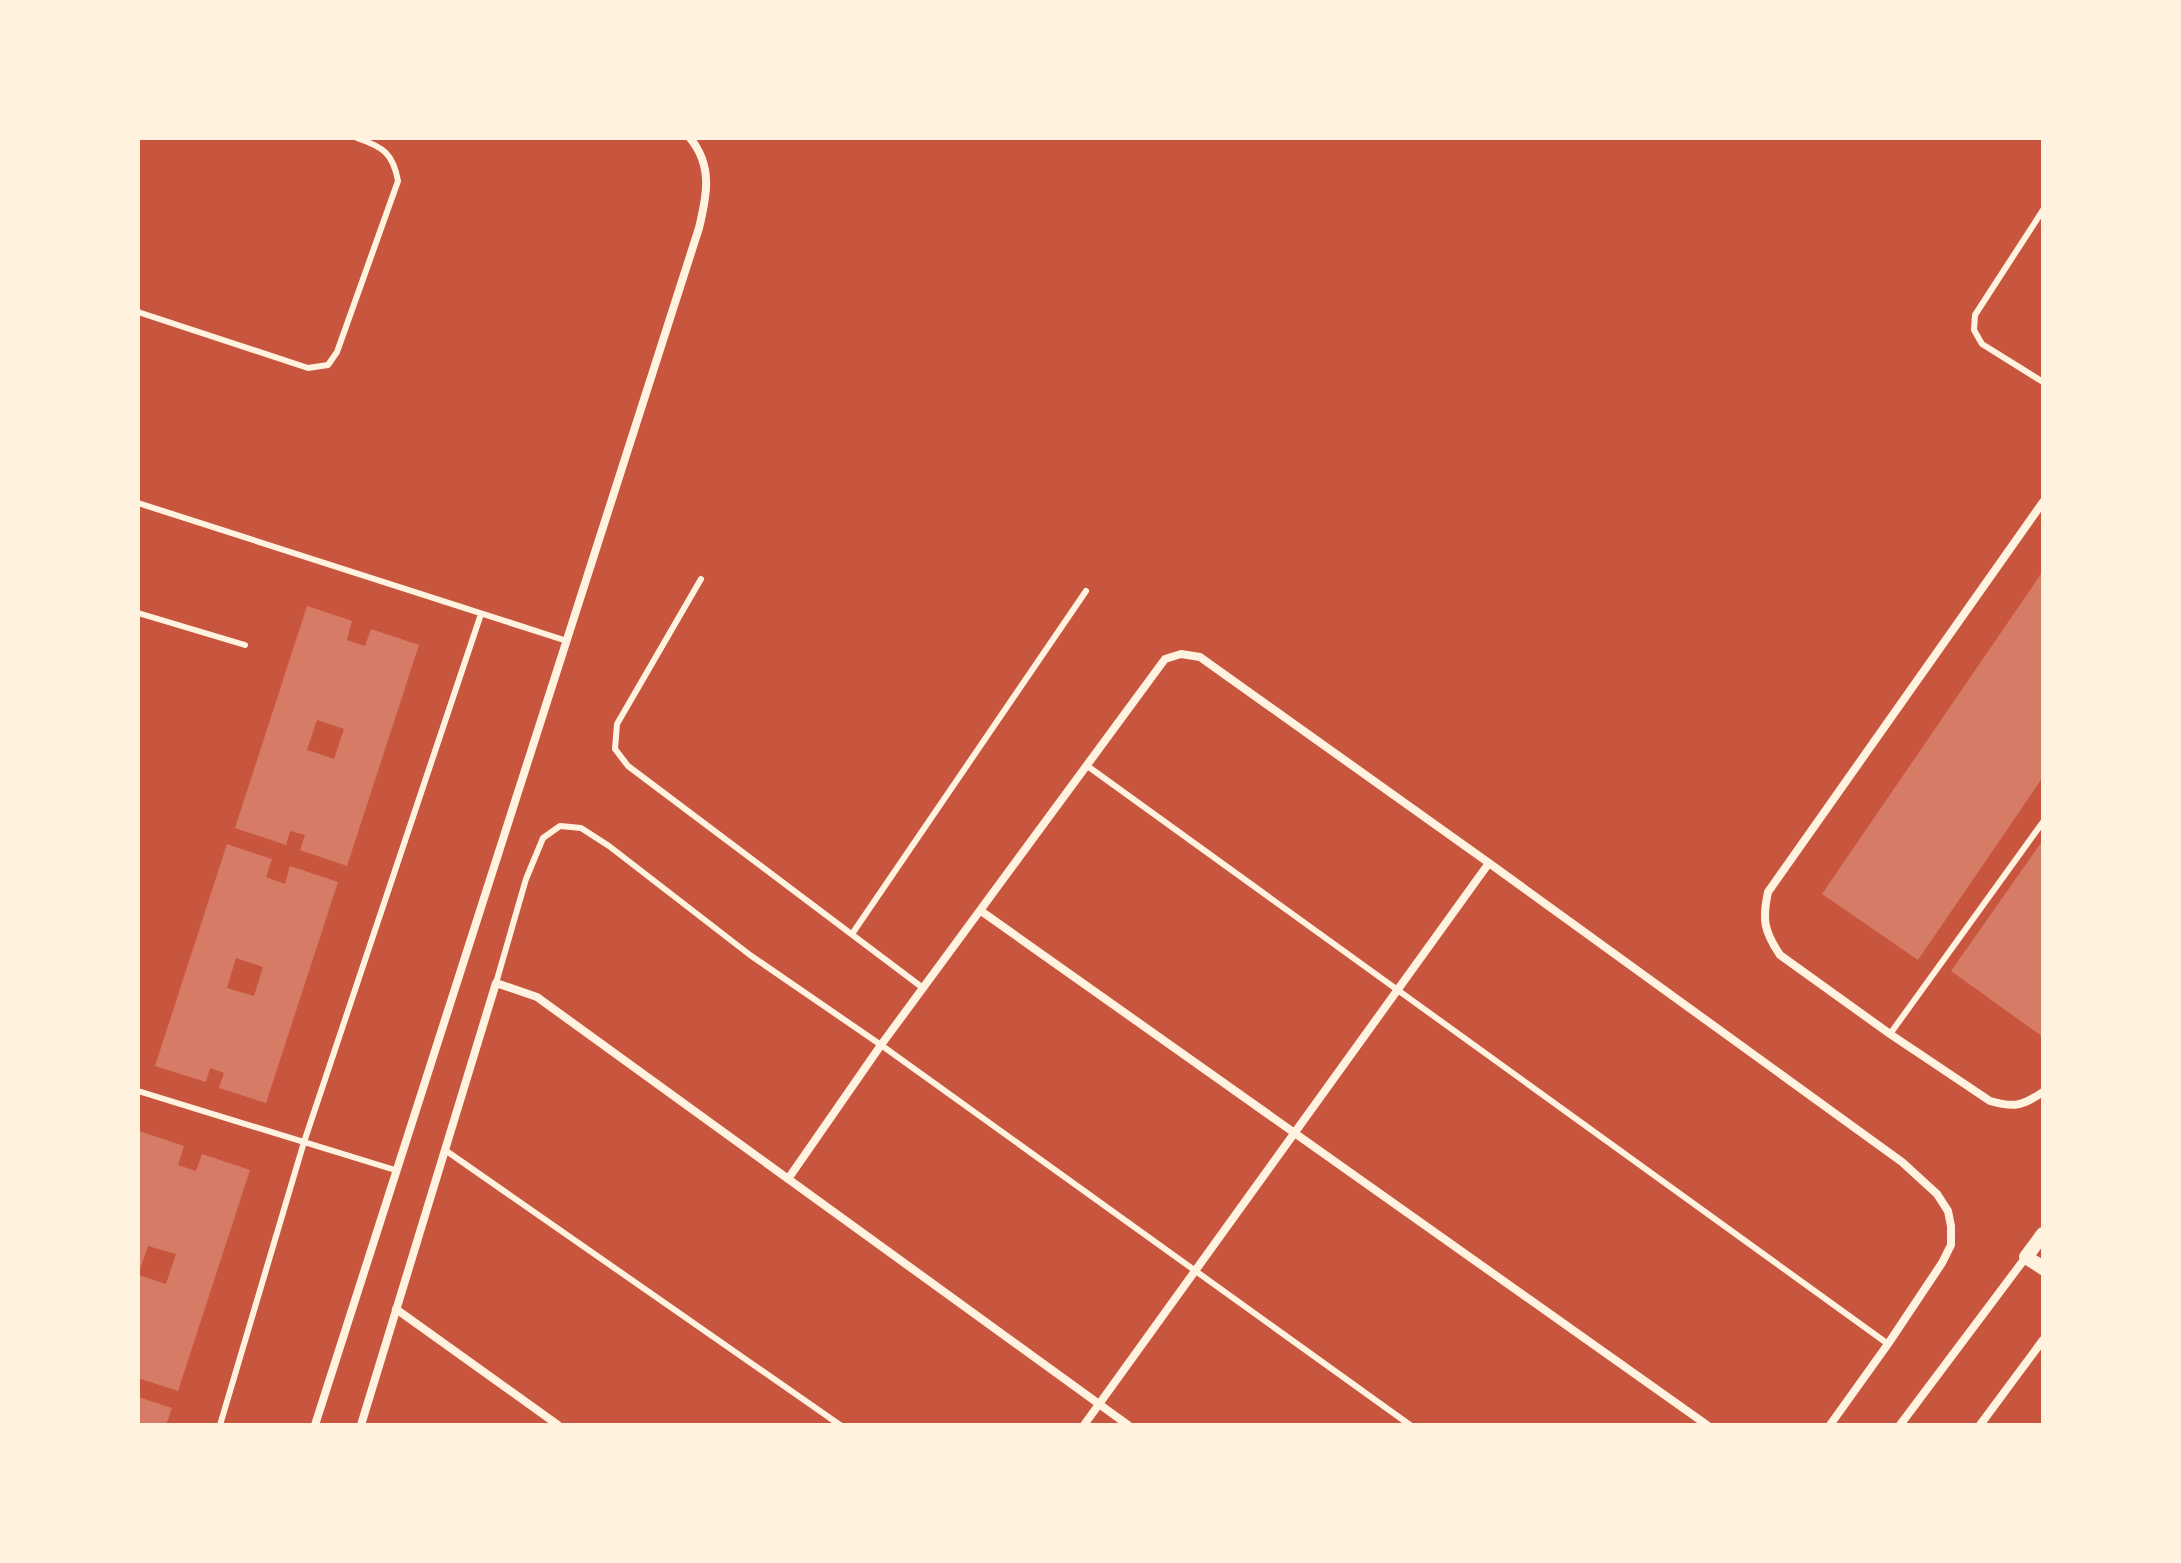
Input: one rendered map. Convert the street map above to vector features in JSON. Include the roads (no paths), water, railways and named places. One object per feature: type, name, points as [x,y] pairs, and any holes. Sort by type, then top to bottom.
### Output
[{"type":"street","points":[[315,1425],[668,329],[707,196],[706,173],[700,150],[690,138]]},
{"type":"street","points":[[2043,502],[1768,892],[1764,911],[1769,940],[1780,955],[1990,1101],[2009,1106],[2025,1104],[2043,1092]]},
{"type":"street","points":[[788,1179],[881,1045],[1165,659],[1181,654],[1200,657],[1902,1162],[1937,1194],[1948,1211],[1951,1245],[1888,1344],[1830,1425]]},
{"type":"street","points":[[1084,1425],[1489,863]]},
{"type":"street","points":[[981,911],[1707,1425]]},
{"type":"street","points":[[361,1425],[496,983],[537,997],[1128,1425]]},
{"type":"street","points":[[1900,1425],[2043,1234]]},
{"type":"street","points":[[2026,1257],[2043,1268]]},
{"type":"street","points":[[396,1309],[558,1425]]},
{"type":"street","points":[[1980,1425],[2043,1340]]},
{"type":"lane","points":[[138,312],[308,368],[328,365],[337,352],[398,181],[387,151],[357,138]]},
{"type":"lane","points":[[2043,210],[1975,315],[1974,330],[1982,344],[2043,382]]},
{"type":"lane","points":[[138,503],[567,641]]},
{"type":"lane","points":[[701,579],[617,724],[615,749],[628,766],[923,988]]},
{"type":"lane","points":[[852,934],[1086,591]]},
{"type":"lane","points":[[138,613],[245,645]]},
{"type":"lane","points":[[220,1425],[304,1142],[481,614]]},
{"type":"lane","points":[[1086,765],[1888,1344]]},
{"type":"lane","points":[[1890,1034],[2043,822]]},
{"type":"lane","points":[[496,983],[526,879],[543,838],[560,826],[581,828],[609,846],[750,955],[881,1045],[1410,1425]]},
{"type":"lane","points":[[138,1091],[395,1170]]},
{"type":"lane","points":[[445,1150],[840,1425]]}]
